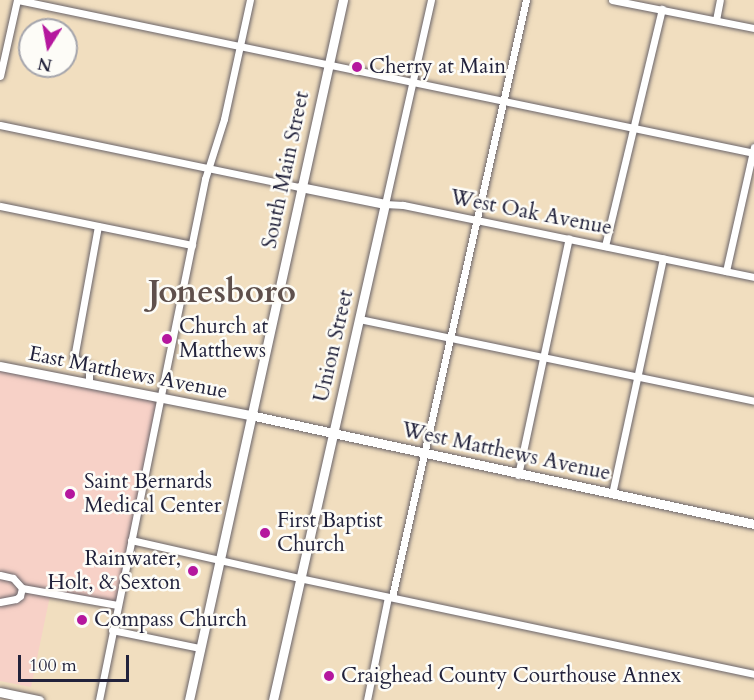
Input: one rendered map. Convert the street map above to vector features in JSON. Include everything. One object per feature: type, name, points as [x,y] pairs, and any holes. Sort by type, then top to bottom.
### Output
[{"type":"main road","name":"South Main Street","points":[[189,700],[300,187],[343,0]]},
{"type":"main road","name":"West Oak Avenue","points":[[300,187],[385,204]]},
{"type":"main road","name":"Union Street","points":[[273,700],[385,204]]},
{"type":"main road","name":"East Matthews Avenue","points":[[0,366],[250,415]]},
{"type":"main road","name":"West Matthews Avenue","points":[[250,415],[754,524]]},
{"type":"main road","points":[[0,692],[39,700]]},
{"type":"street","points":[[0,76],[17,0],[503,102],[754,151],[726,272]]},
{"type":"street","points":[[99,700],[192,245],[250,0]]},
{"type":"street","name":"Union Street","points":[[385,204],[431,0]]},
{"type":"street","points":[[367,700],[525,0]]},
{"type":"street","points":[[612,0],[754,28]]},
{"type":"street","points":[[716,20],[720,0]]},
{"type":"street","points":[[605,246],[631,128],[662,9]]},
{"type":"street","points":[[0,125],[300,187]]},
{"type":"street","name":"West Oak Avenue","points":[[385,204],[403,205],[754,277]]},
{"type":"street","points":[[0,206],[192,245]]},
{"type":"street","points":[[89,384],[89,366],[74,358],[98,226]]},
{"type":"street","points":[[518,474],[569,238]]},
{"type":"street","points":[[612,494],[663,258]]},
{"type":"street","points":[[359,319],[754,401]]},
{"type":"street","points":[[131,540],[299,578],[754,674]]},
{"type":"street","points":[[0,575],[13,578],[22,588],[117,605]]},
{"type":"street","points":[[0,602],[12,601],[20,596],[22,588]]},
{"type":"street","points":[[112,630],[200,648]]},
{"type":"shaded area","name":"Saint Bernards Medical Center","points":[[0,367],[160,398],[117,605],[51,591],[31,687],[0,681]]},
{"type":"place","name":"Cherry at Main","points":[[357,67]]},
{"type":"place","name":"Church at Matthews","points":[[167,339]]},
{"type":"place","name":"Saint Bernards Medical Center","points":[[70,494]]},
{"type":"place","name":"First Baptist Church","points":[[265,533]]},
{"type":"place","name":"Rainwater, Holt, & Sexton","points":[[193,571]]},
{"type":"place","name":"Compass Church","points":[[82,620]]},
{"type":"place","name":"Craighead County Courthouse Annex","points":[[329,676]]},
{"type":"district","name":"Jonesboro","points":[[222,292]]}]
